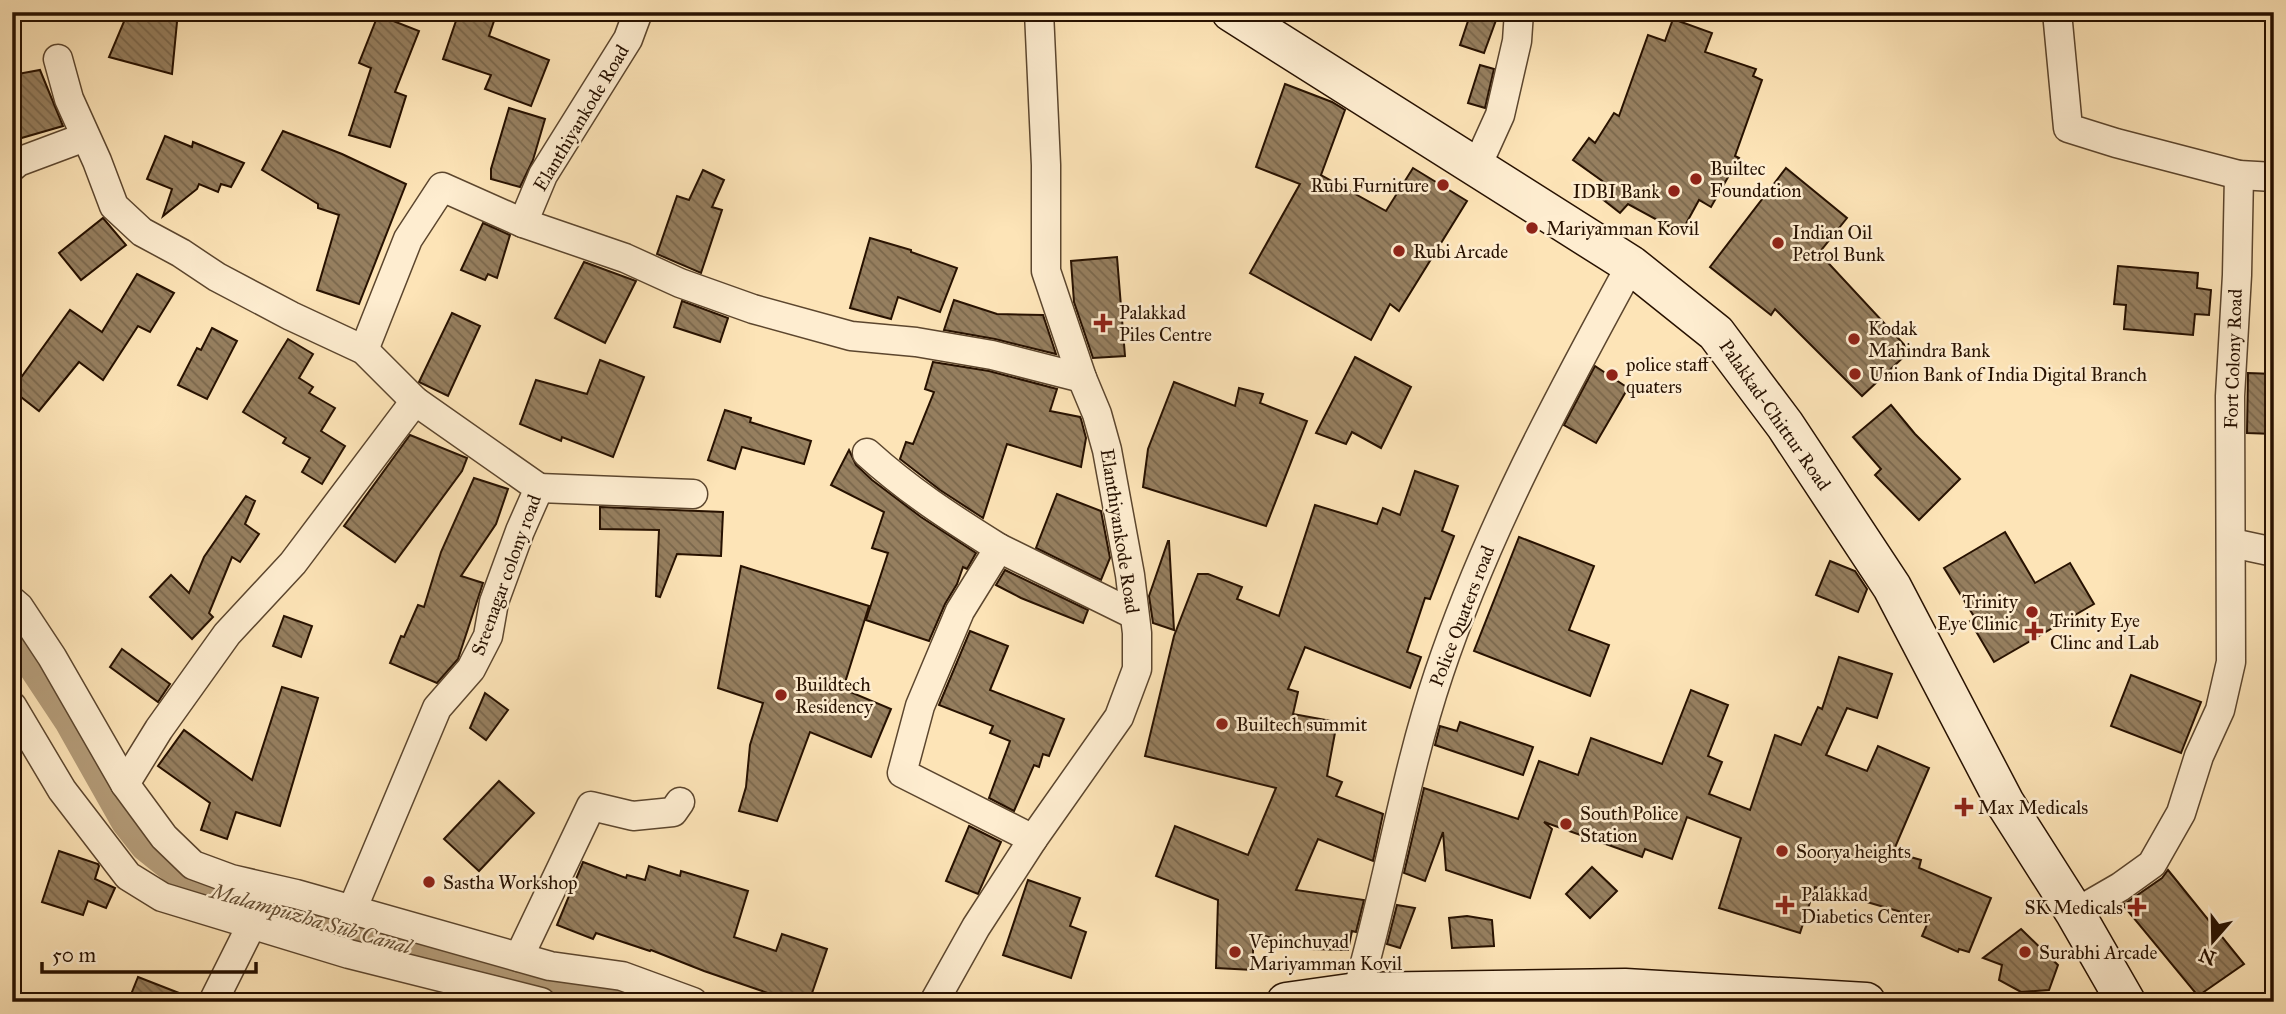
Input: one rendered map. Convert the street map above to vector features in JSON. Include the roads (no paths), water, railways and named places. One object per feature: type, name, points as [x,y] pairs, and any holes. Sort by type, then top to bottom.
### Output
[{"type":"main road","name":"Palakkad-Chittur Road","points":[[1231,12],[1631,265],[1716,333],[1785,425],[1892,587],[2005,803],[2075,912],[2126,1002]]},
{"type":"main road","points":[[1286,1002],[1357,992],[1625,988],[1866,1002]]},
{"type":"street","name":"Elanthiyankode Road","points":[[523,223],[543,175],[628,39],[638,12]]},
{"type":"street","name":"Elanthiyankode Road","points":[[934,1002],[976,927],[1033,839],[1119,718],[1137,669],[1137,634],[1130,575],[1107,450],[1097,414],[1046,271],[1046,165],[1039,12]]},
{"type":"street","points":[[1476,168],[1500,116],[1517,41],[1519,12]]},
{"type":"street","points":[[2057,12],[2068,128],[2239,175],[2274,177]]},
{"type":"street","name":"Sreenagar colony road","points":[[58,59],[69,99],[114,206],[142,232],[217,277],[363,350],[415,401],[539,488],[494,601],[488,636],[471,668],[438,708],[352,910]]},
{"type":"street","points":[[12,167],[18,162],[85,137]]},
{"type":"street","name":"Fort Colony Road","points":[[2075,912],[2152,864],[2181,813],[2199,756],[2220,710],[2231,662],[2230,396],[2239,175]]},
{"type":"street","points":[[363,350],[408,239],[442,187],[523,223],[625,258],[680,283],[753,309],[850,336],[916,342],[992,355],[1082,378]]},
{"type":"street","name":"Police Quaters road","points":[[1357,992],[1389,870],[1412,763],[1444,660],[1475,578],[1522,471],[1631,265]]},
{"type":"street","points":[[125,784],[159,729],[228,634],[293,564],[415,401]]},
{"type":"street","points":[[867,453],[902,484],[945,515],[999,548],[1133,614]]},
{"type":"street","points":[[539,488],[693,494]]},
{"type":"street","points":[[2232,542],[2274,552]]},
{"type":"street","points":[[999,548],[960,611],[920,706],[902,773],[1033,839]]},
{"type":"street","points":[[12,601],[52,657],[125,784],[164,837],[193,865],[231,879],[550,966],[622,976],[693,1002]]},
{"type":"street","points":[[12,706],[62,790],[128,876],[162,897],[349,954],[541,1002]]},
{"type":"street","points":[[519,957],[591,806],[633,816],[673,813],[680,803]]},
{"type":"street","points":[[213,1002],[252,924],[260,886]]},
{"type":"waterway","name":"Malampuzha Sub Canal","points":[[12,635],[69,721],[126,822],[145,846],[195,886],[283,914],[435,952],[609,1002]]},
{"type":"place","name":"Builtec Foundation","points":[[1696,179]]},
{"type":"place","name":"Rubi Furniture","points":[[1443,185]]},
{"type":"place","name":"IDBI Bank","points":[[1674,191]]},
{"type":"place","name":"Mariyamman Kovil","points":[[1532,228]]},
{"type":"place","name":"Indian Oil Petrol Bunk","points":[[1778,243]]},
{"type":"place","name":"Rubi Arcade","points":[[1399,251]]},
{"type":"place","name":"Palakkad Piles Centre","points":[[1103,323]]},
{"type":"place","name":"Kodak Mahindra Bank","points":[[1854,339]]},
{"type":"place","name":"Union Bank of India Digital Branch","points":[[1855,374]]},
{"type":"place","name":"police staff quaters","points":[[1612,375]]},
{"type":"place","name":"Trinity Eye Clinic","points":[[2032,612]]},
{"type":"place","name":"Trinity Eye Clinc and Lab","points":[[2034,631]]},
{"type":"place","name":"Buildtech Residency","points":[[781,695]]},
{"type":"place","name":"Builtech summit","points":[[1222,724]]},
{"type":"place","name":"Max Medicals","points":[[1964,807]]},
{"type":"place","name":"South Police Station","points":[[1566,824]]},
{"type":"place","name":"Soorya heights","points":[[1782,851]]},
{"type":"place","name":"Sastha Workshop","points":[[429,882]]},
{"type":"place","name":"Palakkad Diabetics Center","points":[[1785,905]]},
{"type":"place","name":"SK Medicals","points":[[2137,907]]},
{"type":"place","name":"Vepinchuvad Mariyamman Kovil","points":[[1235,952]]},
{"type":"place","name":"Surabhi Arcade","points":[[2025,952]]}]
